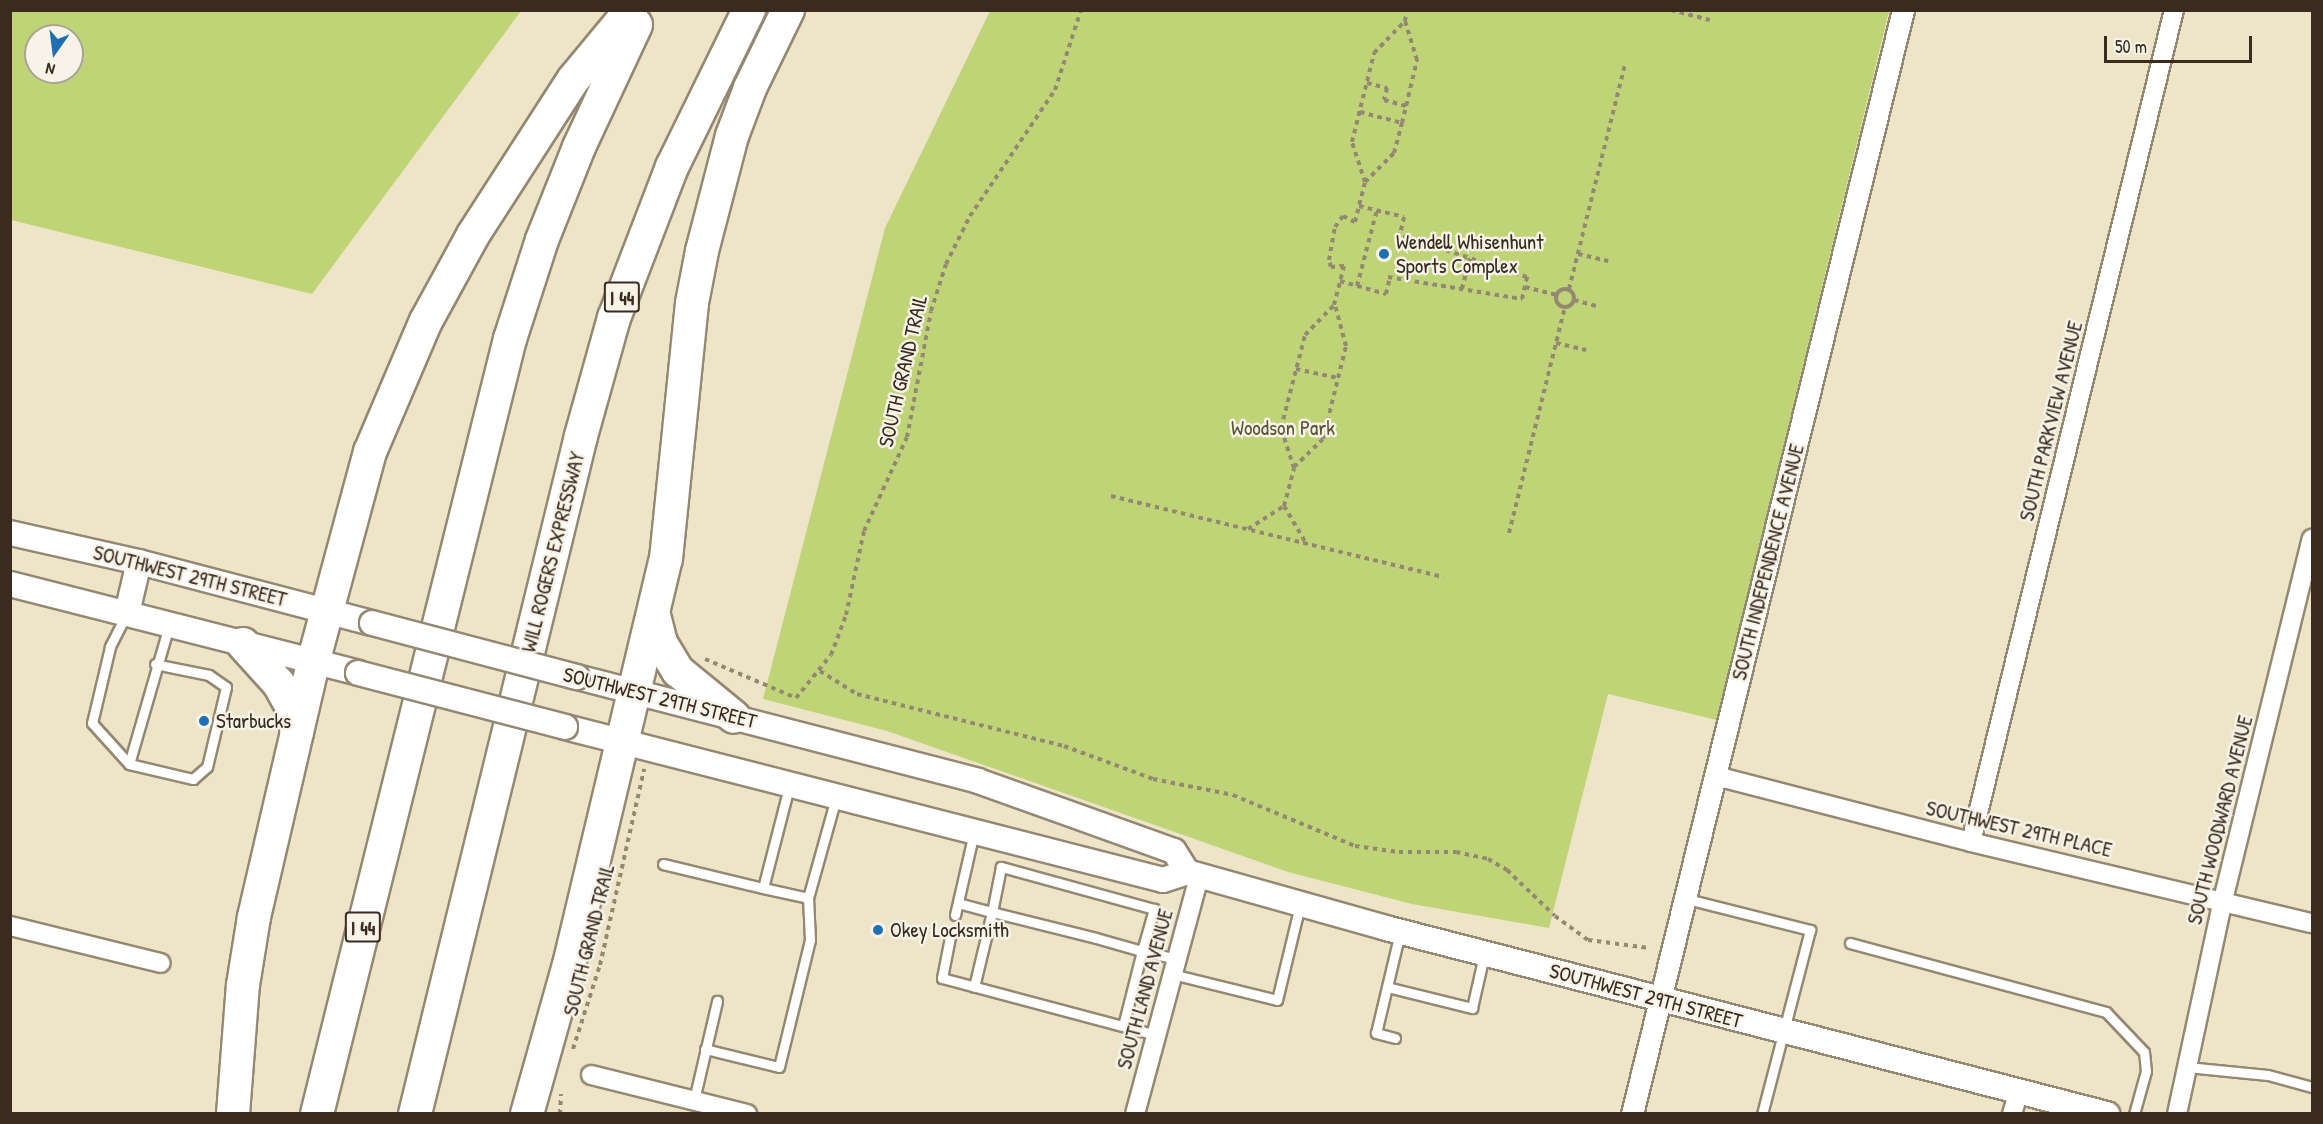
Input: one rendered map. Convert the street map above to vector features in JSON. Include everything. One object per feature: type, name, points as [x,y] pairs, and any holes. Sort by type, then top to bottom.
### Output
[{"type":"highway","points":[[232,1113],[243,985],[254,917],[313,663],[370,452],[426,321],[473,235],[573,80],[632,10]]},
{"type":"highway","name":"I 44","points":[[317,1113],[510,339],[542,240],[574,158],[643,10]]},
{"type":"highway","name":"WILL ROGERS EXPRESSWAY","points":[[414,1113],[578,446],[614,318],[672,167],[749,10]]},
{"type":"highway","points":[[527,1113],[569,965],[637,692],[654,614],[675,498],[687,353],[702,251],[732,136],[750,88],[788,10]]},
{"type":"highway","points":[[654,614],[661,643],[676,668],[734,717]]},
{"type":"highway","points":[[243,644],[279,684],[293,709],[297,735]]},
{"type":"main road","name":"SOUTHWEST 29TH STREET","points":[[10,533],[139,562],[986,784],[1174,851],[1193,874]]},
{"type":"main road","points":[[126,614],[139,562]]},
{"type":"main road","name":"SOUTHWEST 29TH STREET","points":[[10,584],[1163,880],[1193,874],[1400,932],[1783,1032],[2016,1102],[2106,1113]]},
{"type":"street","name":"SOUTH INDEPENDENCE AVENUE","points":[[1632,1113],[1687,899],[1903,10]]},
{"type":"street","name":"SOUTH PARKVIEW AVENUE","points":[[1971,842],[2174,10]]},
{"type":"street","name":"SOUTH WOODWARD AVENUE","points":[[2177,1113],[2223,900],[2313,539]]},
{"type":"street","name":"SOUTHWEST 29TH PLACE","points":[[1716,776],[1971,842],[2313,922]]},
{"type":"street","name":"SOUTH LAND AVENUE","points":[[1135,1113],[1174,967],[1193,874]]},
{"type":"street","points":[[10,926],[161,963]]},
{"type":"street","points":[[591,1075],[747,1113]]},
{"type":"lane","points":[[126,614],[110,647],[92,723],[129,764],[193,779],[202,775],[225,702],[226,687],[221,680],[155,664]]},
{"type":"lane","points":[[129,764],[155,664],[169,624]]},
{"type":"lane","points":[[764,888],[790,784]]},
{"type":"lane","points":[[705,1049],[779,1067],[810,940],[808,898],[837,796]]},
{"type":"lane","points":[[955,915],[974,832]]},
{"type":"lane","points":[[663,864],[808,898]]},
{"type":"lane","points":[[974,987],[1001,867],[1036,883],[1086,895],[1107,896],[1154,909],[1123,1026]]},
{"type":"lane","points":[[1104,906],[1107,896]]},
{"type":"lane","points":[[1687,899],[1810,930],[1762,1113]]},
{"type":"lane","points":[[958,903],[1028,921],[1053,922],[1076,933],[1143,951],[1174,967],[1277,1000],[1300,905]]},
{"type":"lane","points":[[1028,921],[1030,910]]},
{"type":"lane","points":[[1076,933],[1079,922]]},
{"type":"lane","points":[[1096,938],[1099,928]]},
{"type":"lane","points":[[951,932],[942,978],[1156,1035]]},
{"type":"lane","points":[[1395,1038],[1376,1033],[1400,932]]},
{"type":"lane","points":[[1850,944],[2106,1012],[2144,1052],[2146,1071],[2134,1113]]},
{"type":"lane","points":[[1387,987],[1472,1008],[1485,953]]},
{"type":"lane","points":[[694,1100],[717,1001]]},
{"type":"lane","points":[[2187,1067],[2268,1075],[2313,1087]]},
{"type":"path","name":"SOUTH GRAND TRAIL","points":[[697,656],[796,698],[820,671],[841,630],[864,531],[907,437],[931,311],[946,264],[970,216],[1055,90],[1081,10]]},
{"type":"path","points":[[1294,468],[1281,428],[1305,335],[1334,305],[1344,266],[1331,267],[1329,260],[1332,234],[1343,216],[1355,222],[1365,182],[1394,153],[1402,123],[1417,60],[1405,21],[1407,10]]},
{"type":"path","points":[[1671,10],[1710,20]]},
{"type":"path","points":[[1365,182],[1352,142],[1374,52],[1405,21]]},
{"type":"path","points":[[1574,300],[1569,289],[1625,64]]},
{"type":"path","points":[[1367,83],[1387,88],[1383,100],[1406,106]]},
{"type":"path","points":[[1360,112],[1402,123]]},
{"type":"path","points":[[1340,281],[1386,294],[1389,277],[1522,299],[1527,277],[1399,234],[1404,217],[1359,206]]},
{"type":"path","points":[[1357,286],[1377,210]]},
{"type":"path","points":[[1578,254],[1608,261]]},
{"type":"path","points":[[1462,289],[1470,257]]},
{"type":"path","points":[[1525,287],[1556,295]]},
{"type":"path","points":[[1556,295],[1560,290],[1569,289]]},
{"type":"path","points":[[1556,295],[1558,304],[1565,307]]},
{"type":"path","points":[[1574,300],[1597,306]]},
{"type":"path","points":[[1509,533],[1565,307],[1574,300]]},
{"type":"path","points":[[1248,529],[1284,506],[1294,468],[1323,439],[1346,346],[1334,305]]},
{"type":"path","points":[[1556,343],[1586,350]]},
{"type":"path","points":[[1296,369],[1338,378]]},
{"type":"path","points":[[1111,496],[1443,577]]},
{"type":"path","points":[[1284,506],[1307,544]]},
{"type":"path","points":[[820,671],[857,694],[1064,746],[1153,779],[1233,795],[1355,846],[1399,852],[1456,852],[1488,859],[1507,870],[1563,922],[1588,940],[1649,948]]},
{"type":"path","name":"SOUTH GRAND TRAIL","points":[[570,1057],[594,992],[644,772]]},
{"type":"path","points":[[560,1113],[561,1086]]},
{"type":"green space","points":[[11,10],[521,10],[312,294],[11,220]]},
{"type":"green space","name":"Woodson Park","points":[[990,11],[1889,11],[1717,720],[1608,694],[1549,928],[1412,904],[1288,872],[887,731],[763,699],[885,228]]},
{"type":"place","name":"Wendell Whisenhunt Sports Complex","points":[[1384,254]]},
{"type":"place","name":"Starbucks","points":[[204,721]]},
{"type":"place","name":"Okey Locksmith","points":[[878,930]]}]
